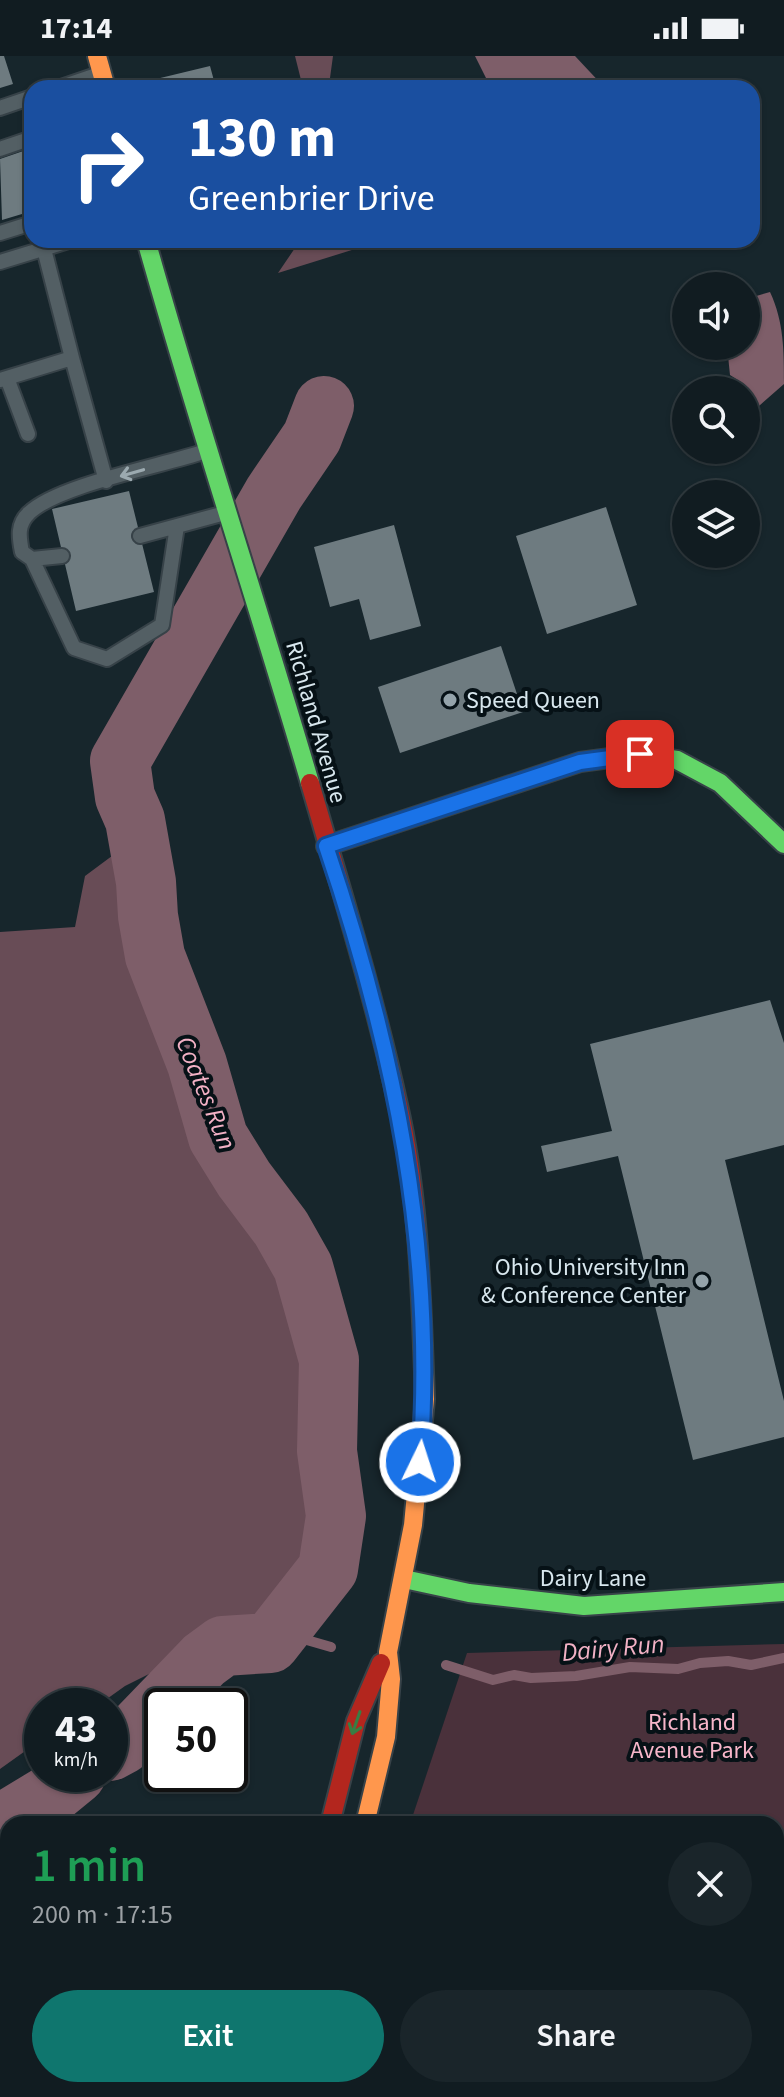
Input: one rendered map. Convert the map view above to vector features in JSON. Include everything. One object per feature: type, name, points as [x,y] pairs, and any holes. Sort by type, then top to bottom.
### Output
[{"type":"main road","name":"Richland Avenue","points":[[148,248],[385,1043],[399,1108],[420,1253],[425,1399],[413,1525],[388,1652],[391,1679],[386,1737],[367,1816]]},
{"type":"main road","points":[[326,846],[580,762],[640,754],[677,760],[720,783],[784,844]]},
{"type":"main road","name":"Dairy Lane","points":[[404,1579],[495,1597],[584,1606],[784,1592]]},
{"type":"main road","name":"Richland Avenue","points":[[332,1816],[353,1730],[374,1674],[388,1652]]},
{"type":"lane","points":[[80,80],[102,72]]},
{"type":"lane","points":[[0,108],[24,100]]},
{"type":"lane","points":[[0,149],[24,141]]},
{"type":"lane","points":[[0,233],[24,226]]},
{"type":"lane","points":[[0,262],[47,248]]},
{"type":"lane","points":[[44,249],[106,481]]},
{"type":"lane","points":[[28,434],[4,379],[72,358]]},
{"type":"lane","points":[[177,526],[162,625],[107,659],[74,648],[32,559],[22,552],[18,533],[28,514],[54,496],[207,451]]},
{"type":"lane","points":[[140,536],[227,513]]},
{"type":"lane","points":[[32,559],[62,556]]},
{"type":"green space","name":"Richland Avenue Park","points":[[784,1644],[784,1816],[413,1816],[467,1653]]},
{"type":"shaded area","points":[[295,56],[333,56],[330,80],[301,80]]},
{"type":"shaded area","points":[[475,56],[575,56],[598,80],[487,80]]},
{"type":"shaded area","points":[[295,248],[358,248],[278,273]]},
{"type":"shaded area","points":[[770,292],[775,303],[781,326],[784,384],[760,405],[760,376],[732,376],[728,360],[760,360],[760,295]]},
{"type":"shaded area","points":[[120,850],[162,859],[166,901],[157,943],[184,1003],[209,1107],[240,1162],[304,1246],[327,1297],[338,1374],[345,1557],[321,1594],[287,1620],[247,1640],[163,1667],[122,1688],[24,1688],[24,1752],[0,1769],[0,932],[75,927],[85,876]]},
{"type":"building","points":[[0,56],[4,56],[13,84],[0,88]]},
{"type":"building","points":[[210,66],[214,80],[152,80]]},
{"type":"building","points":[[24,151],[24,213],[2,220],[0,159]]},
{"type":"building","points":[[129,491],[154,592],[76,611],[52,509]]},
{"type":"building","points":[[606,507],[637,605],[547,634],[516,536]]},
{"type":"building","points":[[394,525],[421,626],[370,640],[359,599],[330,607],[314,547]]},
{"type":"building","name":"Speed Queen","points":[[501,646],[523,712],[400,753],[378,687]]},
{"type":"building","name":"Ohio University Inn & Conference Center","points":[[770,1000],[784,1043],[784,1145],[725,1160],[784,1401],[784,1437],[693,1460],[618,1156],[547,1172],[541,1146],[612,1131],[590,1044]]},
{"type":"waterway","name":"Coates Run","points":[[128,1739],[204,1660],[223,1646],[270,1643],[328,1569],[336,1516],[327,1451],[329,1360],[303,1267],[281,1228],[244,1179],[218,1137],[197,1064],[155,956],[135,820],[125,797],[120,761],[274,493],[312,437],[324,406]]},
{"type":"waterway","name":"Dairy Run","points":[[279,1632],[331,1647]]},
{"type":"waterway","name":"Dairy Run","points":[[446,1665],[493,1680],[514,1675],[531,1678],[576,1676],[630,1667],[678,1669],[700,1663],[728,1661],[751,1665],[784,1658]]},
{"type":"waterway","name":"Coates Run","points":[[15,1816],[54,1792]]},
{"type":"traffic: fast","points":[[148,248],[310,783]]},
{"type":"traffic: fast","points":[[326,846],[580,762],[640,754],[677,760],[720,783],[784,844]]},
{"type":"traffic: fast","points":[[404,1579],[469,1593],[584,1606],[784,1592]]},
{"type":"traffic: slow","points":[[97,56],[104,80]]},
{"type":"traffic: slow","points":[[367,1816],[386,1737],[391,1679],[388,1652],[413,1525],[425,1399],[423,1346]]},
{"type":"traffic: jam","points":[[310,783],[368,983],[404,1135],[416,1225],[423,1346]]},
{"type":"traffic: jam","points":[[332,1816],[356,1721],[381,1663]]},
{"type":"place","name":"Speed Queen","points":[[450,700]]},
{"type":"place","name":"Ohio University Inn & Conference Center","points":[[702,1281]]},
{"type":"route","points":[[420,1462],[425,1399],[420,1253],[399,1108],[385,1043],[326,846],[580,762],[640,754]]}]
